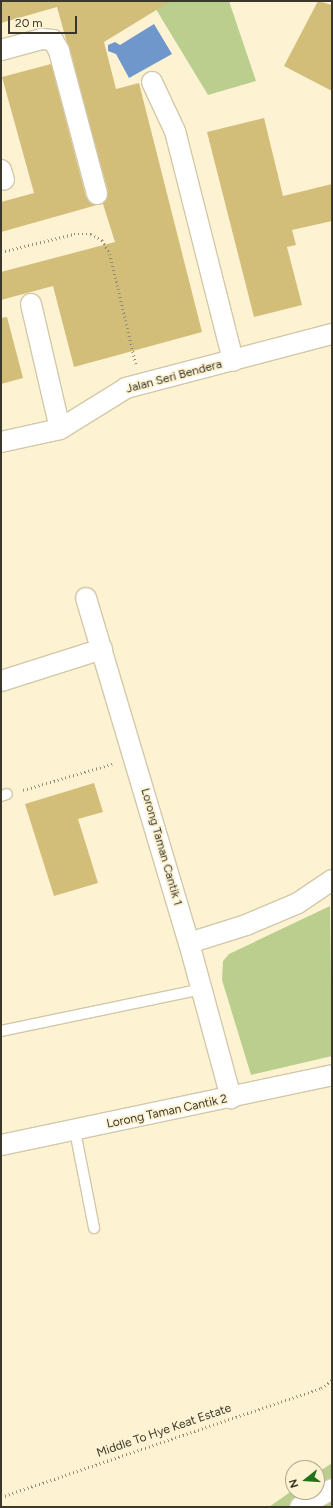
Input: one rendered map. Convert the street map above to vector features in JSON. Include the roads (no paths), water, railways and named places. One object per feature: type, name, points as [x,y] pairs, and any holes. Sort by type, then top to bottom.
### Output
[{"type":"street","points":[[1,50],[42,39],[53,40],[59,51],[97,194]]},
{"type":"street","points":[[152,82],[175,131],[233,361]]},
{"type":"street","points":[[31,304],[60,429]]},
{"type":"street","name":"Jalan Seri Bendera","points":[[1,442],[60,429],[126,388],[332,334]]},
{"type":"street","name":"Lorong Taman Cantik 1","points":[[86,598],[189,943],[231,1098]]},
{"type":"street","points":[[1,681],[102,649]]},
{"type":"street","points":[[189,943],[246,925],[298,903],[332,880]]},
{"type":"street","name":"Lorong Taman Cantik 2","points":[[1,1145],[231,1098],[332,1074]]},
{"type":"street","points":[[300,1507],[332,1489]]},
{"type":"lane","points":[[1,1030],[202,989]]},
{"type":"lane","points":[[75,1131],[94,1228]]},
{"type":"water","points":[[154,24],[172,54],[129,78],[116,54],[108,51],[108,45],[115,42],[120,45]]}]
